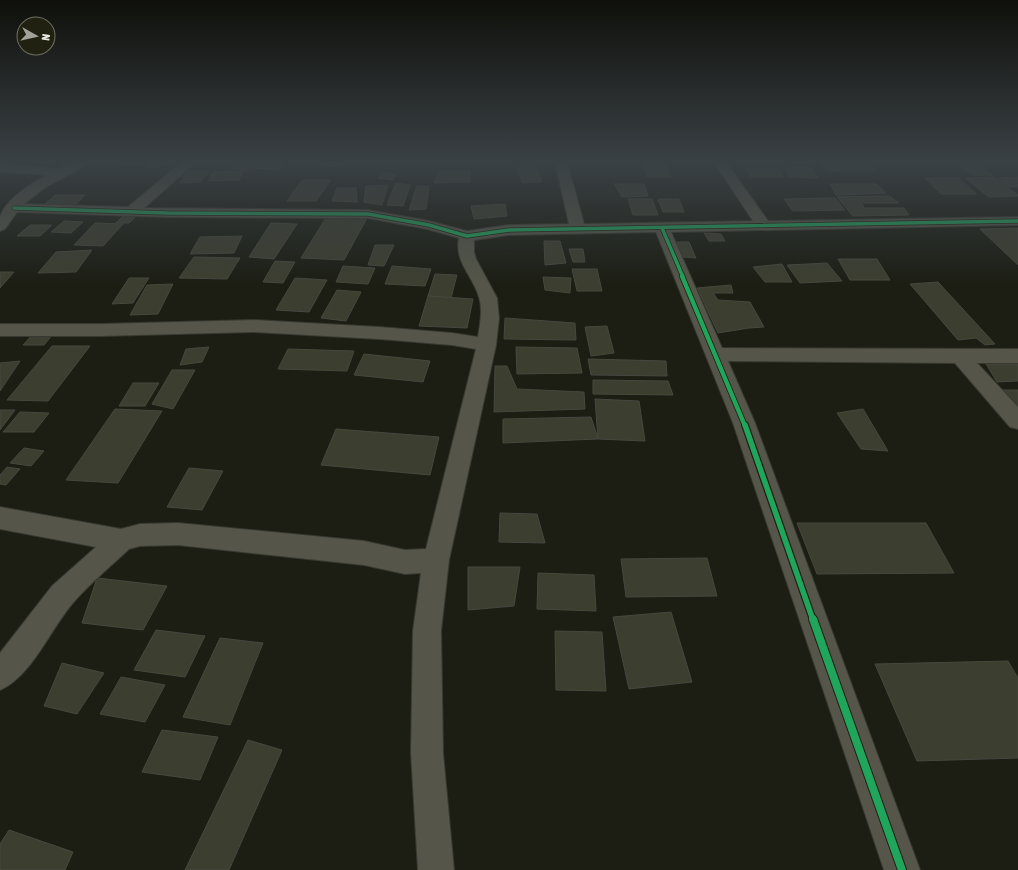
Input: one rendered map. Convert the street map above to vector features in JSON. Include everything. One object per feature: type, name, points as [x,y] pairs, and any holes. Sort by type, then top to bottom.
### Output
[{"type":"street","points":[[0,226],[19,203]]},
{"type":"street","points":[[131,212],[142,203]]},
{"type":"street","points":[[571,203],[578,229]]},
{"type":"street","points":[[748,203],[764,226]]},
{"type":"street","points":[[14,208],[131,212],[292,212],[368,214],[429,225],[467,236],[509,230],[1018,221]]},
{"type":"street","points":[[662,228],[744,423],[902,870]]},
{"type":"street","points":[[436,870],[427,753],[426,631],[436,560],[487,345],[489,310],[486,293],[471,268],[465,244],[467,236]]},
{"type":"street","points":[[0,330],[254,326],[319,331],[379,333],[452,339],[487,345]]},
{"type":"street","points":[[716,354],[960,358],[1018,356]]},
{"type":"street","points":[[960,358],[1018,421]]},
{"type":"street","points":[[0,518],[121,540],[146,534],[178,534],[364,553],[405,562],[436,560]]},
{"type":"street","points":[[0,676],[16,658],[62,595],[121,540]]},
{"type":"building","points":[[47,203],[77,203],[75,205],[44,205]]},
{"type":"building","points":[[368,203],[383,203],[382,205]]},
{"type":"building","points":[[388,203],[404,203],[403,206],[387,205]]},
{"type":"building","points":[[411,203],[427,203],[426,209],[409,210]]},
{"type":"building","points":[[629,203],[653,203],[658,215],[633,215]]},
{"type":"building","points":[[659,203],[680,203],[684,212],[663,212]]},
{"type":"building","points":[[787,203],[839,203],[845,210],[793,211]]},
{"type":"building","points":[[842,203],[898,203],[862,203],[864,208],[904,208],[909,215],[853,216]]},
{"type":"building","points":[[505,204],[507,216],[474,219],[471,206]]},
{"type":"building","points":[[124,215],[137,215],[129,223],[116,223]]},
{"type":"building","points":[[327,216],[367,218],[344,260],[301,258]]},
{"type":"building","points":[[64,221],[83,222],[71,233],[51,232]]},
{"type":"building","points":[[95,223],[123,224],[103,246],[74,245]]},
{"type":"building","points":[[271,223],[297,224],[274,259],[249,257]]},
{"type":"building","points":[[30,225],[52,225],[40,236],[17,236]]},
{"type":"building","points":[[1018,228],[1018,265],[980,229]]},
{"type":"building","points":[[704,233],[721,234],[725,241],[709,241]]},
{"type":"building","points":[[242,236],[234,253],[190,254],[200,237]]},
{"type":"building","points":[[544,241],[560,241],[566,263],[545,265]]},
{"type":"building","points":[[677,242],[689,242],[696,258],[683,257]]},
{"type":"building","points":[[375,245],[394,245],[384,266],[368,265]]},
{"type":"building","points":[[569,249],[583,249],[585,262],[573,262]]},
{"type":"building","points":[[92,250],[76,272],[38,273],[56,252]]},
{"type":"building","points":[[194,257],[240,258],[227,279],[179,278]]},
{"type":"building","points":[[838,259],[877,259],[890,280],[850,280]]},
{"type":"building","points":[[275,261],[295,262],[283,283],[263,282]]},
{"type":"building","points":[[827,263],[842,281],[800,283],[787,265]]},
{"type":"building","points":[[782,264],[792,282],[765,282],[753,267]]},
{"type":"building","points":[[343,266],[375,268],[368,284],[336,282]]},
{"type":"building","points":[[392,266],[431,269],[425,286],[385,284]]},
{"type":"building","points":[[572,269],[597,269],[602,291],[577,291]]},
{"type":"building","points":[[0,272],[14,272],[0,288]]},
{"type":"building","points":[[435,274],[457,275],[451,298],[428,296]]},
{"type":"building","points":[[543,277],[571,278],[570,293],[545,290]]},
{"type":"building","points":[[129,278],[149,278],[133,303],[112,304]]},
{"type":"building","points":[[295,278],[327,280],[309,312],[276,310]]},
{"type":"building","points":[[938,282],[995,344],[985,345],[976,338],[958,340],[910,284]]},
{"type":"building","points":[[173,284],[158,314],[130,315],[147,285]]},
{"type":"building","points":[[731,285],[733,293],[713,293],[718,300],[750,302],[764,327],[718,333],[697,288]]},
{"type":"building","points":[[337,290],[361,292],[346,321],[321,318]]},
{"type":"building","points":[[428,296],[473,299],[467,328],[419,326]]},
{"type":"building","points":[[505,318],[575,323],[576,340],[504,339]]},
{"type":"building","points":[[607,326],[614,353],[591,356],[585,327]]},
{"type":"building","points":[[33,334],[53,334],[44,345],[23,345]]},
{"type":"building","points":[[52,346],[90,346],[48,401],[7,400]]},
{"type":"building","points":[[209,347],[202,362],[180,365],[186,349]]},
{"type":"building","points":[[516,347],[577,348],[582,373],[517,374]]},
{"type":"building","points":[[288,349],[354,351],[347,371],[278,369]]},
{"type":"building","points":[[364,354],[430,361],[423,382],[354,375]]},
{"type":"building","points":[[588,359],[666,361],[667,376],[591,375]]},
{"type":"building","points":[[20,361],[0,391],[0,363]]},
{"type":"building","points":[[986,364],[1018,364],[1018,381],[997,382]]},
{"type":"building","points":[[495,366],[507,366],[517,389],[584,392],[585,409],[494,412]]},
{"type":"building","points":[[172,370],[195,370],[173,409],[152,404]]},
{"type":"building","points":[[593,380],[668,381],[673,395],[593,394]]},
{"type":"building","points":[[133,383],[159,383],[145,406],[119,406]]},
{"type":"building","points":[[1001,390],[1018,390],[1018,408]]},
{"type":"building","points":[[595,399],[639,401],[645,441],[598,439]]},
{"type":"building","points":[[115,409],[162,411],[118,483],[66,480]]},
{"type":"building","points":[[863,409],[888,451],[861,449],[837,413]]},
{"type":"building","points":[[0,410],[15,410],[0,430]]},
{"type":"building","points":[[20,412],[49,413],[34,432],[3,432]]},
{"type":"building","points":[[591,417],[598,439],[503,443],[503,419]]},
{"type":"building","points":[[336,429],[439,437],[430,475],[321,465]]},
{"type":"building","points":[[24,448],[44,451],[31,466],[10,463]]},
{"type":"building","points":[[7,467],[20,469],[6,485],[0,484],[0,475]]},
{"type":"building","points":[[189,468],[223,471],[202,510],[167,507]]},
{"type":"building","points":[[500,513],[537,514],[545,543],[499,542]]},
{"type":"building","points":[[797,523],[926,523],[954,573],[817,574]]},
{"type":"building","points":[[707,558],[717,596],[626,597],[621,559]]},
{"type":"building","points":[[468,567],[520,567],[514,606],[468,610]]},
{"type":"building","points":[[538,573],[594,575],[596,611],[537,609]]},
{"type":"building","points":[[97,578],[167,586],[143,630],[82,623]]},
{"type":"building","points":[[671,612],[692,682],[629,689],[613,617]]},
{"type":"building","points":[[156,630],[205,636],[185,677],[134,670]]},
{"type":"building","points":[[555,631],[602,632],[606,691],[556,690]]},
{"type":"building","points":[[220,638],[263,643],[230,725],[183,717]]},
{"type":"building","points":[[1008,661],[1018,678],[1018,758],[917,761],[875,664]]},
{"type":"building","points":[[62,663],[104,673],[77,714],[44,706]]},
{"type":"building","points":[[121,677],[165,685],[145,722],[100,714]]},
{"type":"building","points":[[162,730],[218,737],[200,780],[142,772]]},
{"type":"building","points":[[248,740],[282,750],[229,870],[185,870]]},
{"type":"building","points":[[9,830],[73,852],[65,870],[0,870],[0,844]]},
{"type":"cycle path","points":[[14,208],[167,213],[368,214],[429,225],[467,236],[509,230],[1018,221]]},
{"type":"cycle path","points":[[662,228],[744,423],[902,870]]}]
